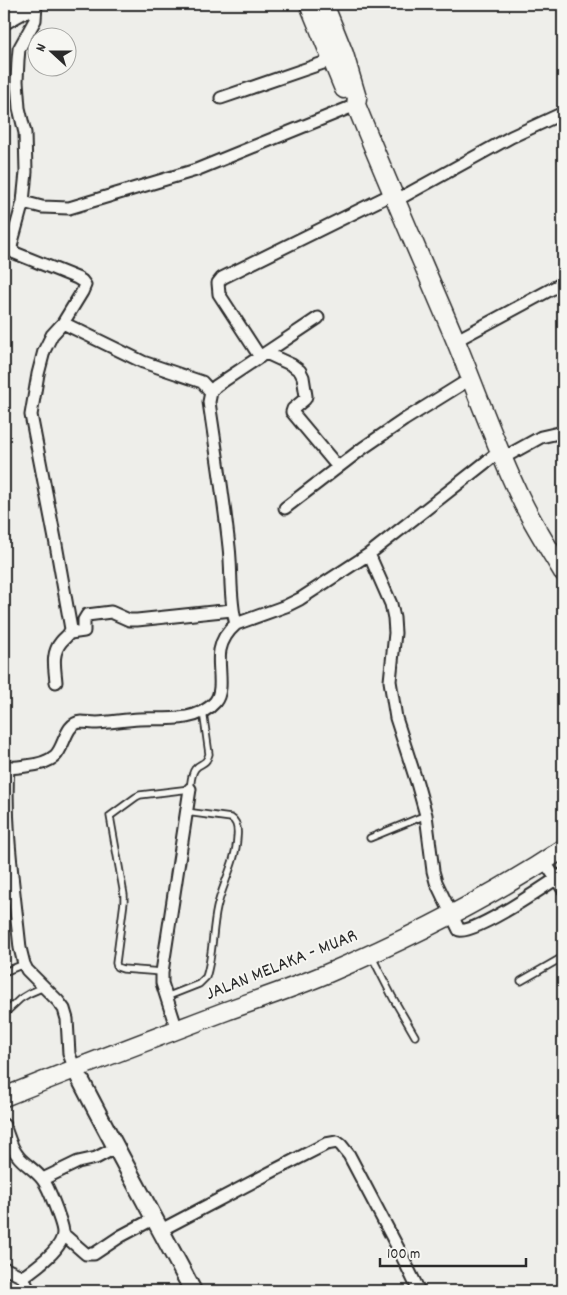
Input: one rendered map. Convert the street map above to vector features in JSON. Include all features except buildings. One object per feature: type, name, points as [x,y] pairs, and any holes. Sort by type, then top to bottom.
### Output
[{"type":"highway","points":[[4,18],[29,4]]},
{"type":"main road","points":[[309,4],[350,102],[356,105]]},
{"type":"main road","points":[[324,4],[344,54],[357,98],[356,105],[501,455],[520,498],[563,572]]},
{"type":"main road","name":"JALAN MELAKA - MUAR","points":[[4,1097],[75,1068],[324,975],[452,915],[497,890],[563,849]]},
{"type":"street","points":[[36,4],[35,20],[19,49],[17,80],[19,108],[25,133],[26,172],[23,202],[9,253],[77,278],[85,284],[82,292],[52,335],[44,351],[31,415],[70,617],[70,634]]},
{"type":"street","points":[[222,98],[332,60]]},
{"type":"street","points":[[23,202],[42,207],[69,208],[196,170],[356,105]]},
{"type":"street","points":[[338,467],[292,412],[306,396],[303,377],[300,371],[292,365],[263,355],[219,294],[218,283],[222,278],[393,197],[511,137],[563,113]]},
{"type":"street","points":[[455,341],[560,284],[563,280]]},
{"type":"street","points":[[236,624],[232,610],[230,550],[209,402],[211,392],[216,386],[318,318]]},
{"type":"street","points":[[62,323],[142,362],[202,382],[211,392]]},
{"type":"street","points":[[285,508],[363,448],[470,379]]},
{"type":"street","points":[[193,1291],[115,1148],[75,1068],[69,1054],[67,1019],[64,1009],[27,970],[24,964],[20,948],[7,817],[6,766],[35,765],[46,762],[55,756],[60,749],[70,728],[80,722],[97,723],[186,717],[202,711],[218,697],[220,689],[220,650],[226,635],[236,624],[300,599],[370,554],[501,455],[541,437],[563,432]]},
{"type":"street","points":[[370,554],[391,604],[394,618],[395,633],[390,681],[396,718],[426,816],[433,871],[440,893],[459,930],[471,929],[524,900],[560,876]]},
{"type":"street","points":[[56,682],[54,658],[57,647],[70,634],[84,631],[84,620],[87,615],[111,612],[129,620],[137,620],[232,610]]},
{"type":"street","points":[[176,1030],[162,983],[162,972],[190,789]]},
{"type":"street","points":[[544,861],[560,876],[563,889]]},
{"type":"street","points":[[4,1125],[17,1155],[42,1179],[54,1203],[63,1234],[50,1256],[37,1268],[22,1277]]},
{"type":"street","points":[[63,1234],[86,1254],[94,1254],[121,1236],[158,1224],[326,1144],[337,1142],[349,1155],[419,1291]]},
{"type":"street","points":[[42,1179],[78,1162],[96,1158],[115,1148]]},
{"type":"street","points":[[4,1268],[22,1277],[29,1291]]},
{"type":"lane","points":[[162,972],[117,967],[124,895],[110,816],[140,795],[190,789],[193,771],[208,760],[202,711]]},
{"type":"lane","points":[[166,997],[199,984],[206,977],[217,907],[233,859],[237,839],[237,824],[231,818],[186,812]]},
{"type":"lane","points":[[370,838],[426,816]]},
{"type":"lane","points":[[371,954],[415,1036]]},
{"type":"lane","points":[[522,981],[563,957]]},
{"type":"lane","points":[[4,972],[24,964]]},
{"type":"lane","points":[[4,1014],[20,999],[44,987]]}]
